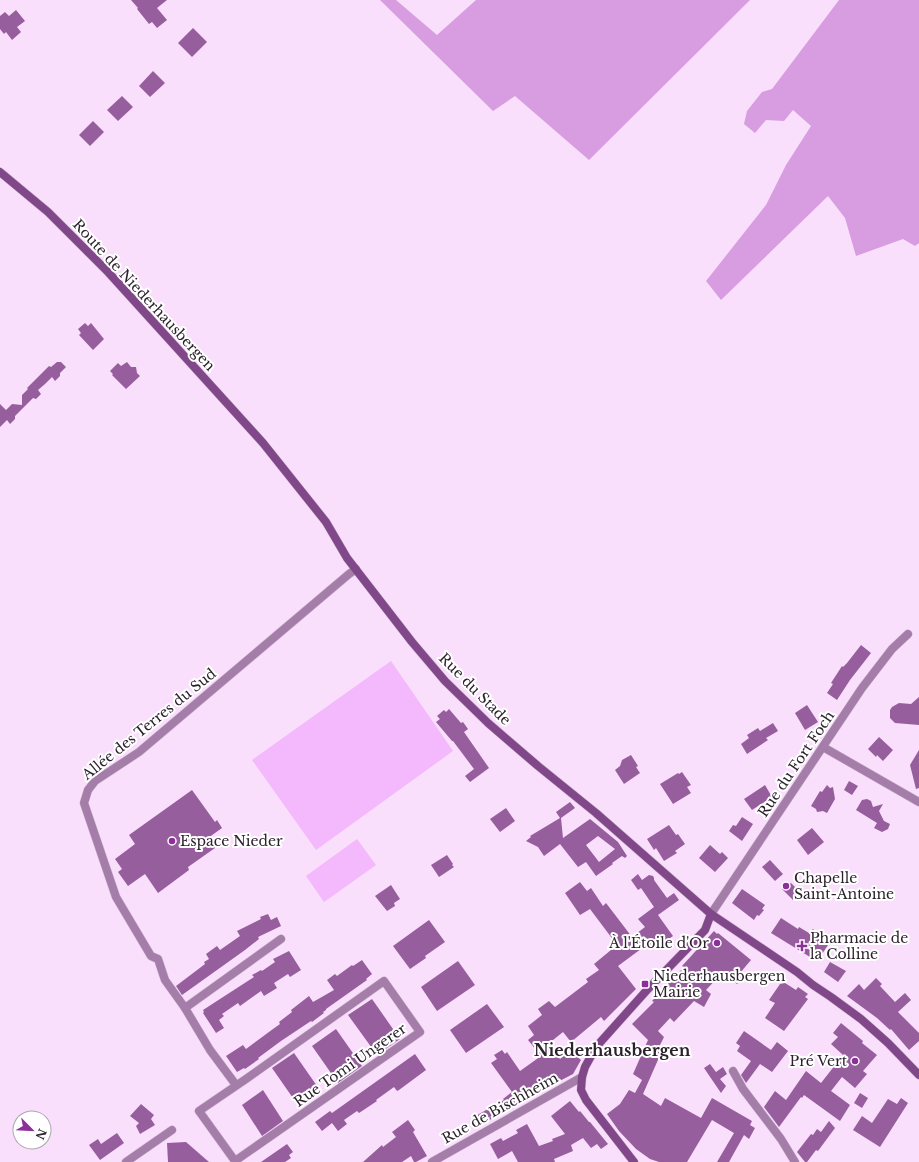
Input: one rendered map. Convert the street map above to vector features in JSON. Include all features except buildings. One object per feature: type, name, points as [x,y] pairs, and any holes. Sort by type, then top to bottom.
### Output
[{"type":"street","name":"Route de Niederhausbergen","points":[[0,172],[48,212],[88,251],[263,443]]},
{"type":"street","name":"Rue du Stade","points":[[263,443],[326,522],[347,558],[412,642],[450,686],[488,723],[596,813],[711,914],[797,972],[813,985],[861,1018],[919,1075]]},
{"type":"street","name":"Allée des Terres du Sud","points":[[236,1085],[210,1050],[185,1008],[165,980],[158,959],[151,956],[116,898],[84,803],[88,790],[95,781],[139,752],[356,569]]},
{"type":"street","name":"Rue du Fort Foch","points":[[711,914],[862,688],[892,649],[908,634]]},
{"type":"street","points":[[823,747],[919,802]]},
{"type":"street","points":[[634,1162],[586,1100],[581,1090],[582,1077],[585,1067],[596,1047],[647,990],[705,930],[711,914]]},
{"type":"street","points":[[185,1008],[281,939]]},
{"type":"street","name":"Rue Tomi Ungerer","points":[[384,981],[420,1032],[235,1162],[199,1111],[236,1085],[384,981]]},
{"type":"street","points":[[733,1071],[743,1089],[781,1139],[794,1162]]},
{"type":"street","name":"Rue de Bischheim","points":[[432,1162],[582,1077]]},
{"type":"street","points":[[126,1162],[172,1130]]},
{"type":"shaded area","points":[[380,0],[396,0],[437,35],[476,0],[750,0],[589,160],[515,96],[493,111]]},
{"type":"shaded area","points":[[839,0],[919,0],[919,243],[915,246],[903,239],[856,256],[845,218],[828,196],[721,300],[706,281],[766,205],[786,165],[811,126],[793,110],[784,121],[766,120],[755,133],[744,124],[747,111],[762,92],[772,89]]},
{"type":"shaded area","points":[[391,661],[453,751],[316,850],[252,760]]},
{"type":"shaded area","points":[[357,839],[376,865],[324,902],[306,876]]},
{"type":"place","name":"Espace Nieder","points":[[172,841]]},
{"type":"place","name":"Chapelle Saint-Antoine","points":[[786,886]]},
{"type":"place","name":"À l'Étoile d'Or","points":[[717,943]]},
{"type":"place","name":"Pharmacie de la Colline","points":[[802,946]]},
{"type":"place","name":"Niederhausbergen Mairie","points":[[645,984]]},
{"type":"place","name":"Pré Vert","points":[[855,1061]]},
{"type":"district","name":"Niederhausbergen","points":[[612,1050]]}]
